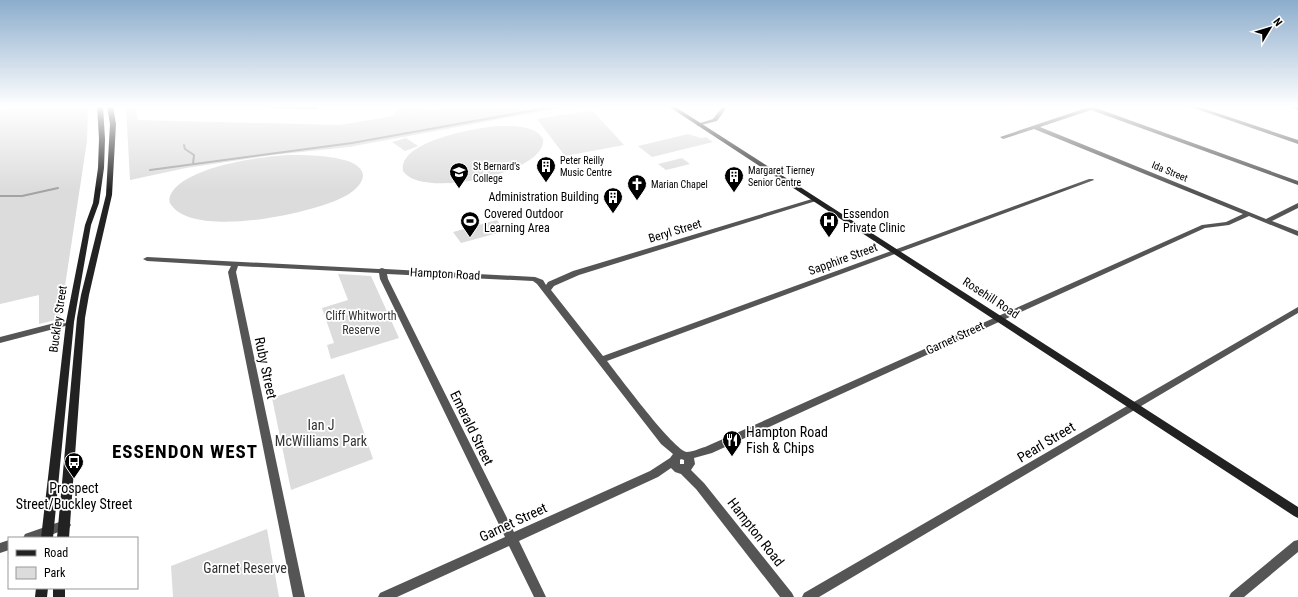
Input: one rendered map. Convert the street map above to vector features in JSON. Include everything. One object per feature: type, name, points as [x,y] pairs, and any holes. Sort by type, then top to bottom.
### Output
[{"type":"main road","name":"Buckley Street","points":[[47,535],[70,322],[88,225],[96,203],[102,134]]},
{"type":"main road","name":"Buckley Street","points":[[64,537],[81,318],[85,294],[109,195],[112,134]]},
{"type":"main road","name":"Rosehill Road","points":[[713,134],[1298,512]]},
{"type":"main road","points":[[70,322],[81,318]]},
{"type":"street","points":[[1003,137],[1012,134]]},
{"type":"street","name":"Ida Street","points":[[1054,134],[1298,234]]},
{"type":"street","points":[[1163,134],[1298,183]]},
{"type":"street","points":[[1274,134],[1298,142]]},
{"type":"street","name":"Sapphire Street","points":[[602,360],[1091,180]]},
{"type":"street","name":"Beryl Street","points":[[547,290],[551,284],[576,273],[814,200]]},
{"type":"street","points":[[1267,221],[1298,205]]},
{"type":"street","name":"Garnet Street","points":[[384,597],[1204,226],[1227,224],[1248,214]]},
{"type":"street","name":"Hampton Road","points":[[147,260],[532,278],[539,281],[788,597]]},
{"type":"street","name":"Ruby Street","points":[[235,264],[232,272],[299,597]]},
{"type":"street","name":"Emerald Street","points":[[382,270],[384,279],[540,597]]},
{"type":"street","name":"Pearl Street","points":[[808,597],[1298,310]]},
{"type":"street","points":[[0,340],[70,322]]},
{"type":"street","points":[[35,537],[47,535],[64,525]]},
{"type":"street","points":[[1235,597],[1298,544]]},
{"type":"green space","points":[[0,134],[87,134],[60,319],[39,324],[39,295],[0,304]]},
{"type":"green space","points":[[128,134],[420,134],[349,147],[272,155],[186,168],[130,180]]},
{"type":"green space","points":[[454,134],[539,134],[543,139],[539,151],[526,162],[506,172],[482,179],[457,183],[433,183],[414,179],[403,171],[405,161],[413,152],[425,144]]},
{"type":"green space","points":[[548,134],[614,134],[624,145],[565,156]]},
{"type":"green space","points":[[688,134],[701,138],[706,137],[713,142],[652,157],[638,146]]},
{"type":"green space","points":[[406,138],[418,146],[405,151],[392,142]]},
{"type":"green space","points":[[288,155],[318,156],[342,159],[353,163],[360,168],[363,178],[358,186],[349,194],[334,201],[312,209],[259,220],[231,222],[206,221],[186,216],[172,206],[169,201],[172,192],[181,183],[209,169],[226,164]]},
{"type":"green space","points":[[682,158],[690,164],[666,170],[658,164]]},
{"type":"green space","name":"Covered Outdoor Learning Area","points":[[497,220],[505,231],[461,243],[453,232]]},
{"type":"green space","name":"Cliff Whitworth Reserve","points":[[338,274],[371,276],[399,338],[331,359],[327,345],[334,343],[322,308],[348,300]]},
{"type":"green space","name":"Ian J McWilliams Park","points":[[344,374],[373,459],[291,490],[272,398]]},
{"type":"green space","name":"Garnet Reserve","points":[[267,529],[279,597],[173,597],[171,566]]},
{"type":"waterway","points":[[150,170],[352,143],[403,134]]},
{"type":"waterway","points":[[184,145],[185,149],[194,155],[193,164]]},
{"type":"waterway","points":[[0,196],[22,196],[58,188]]},
{"type":"place","name":"Peter Reilly Music Centre","points":[[546,183]]},
{"type":"place","name":"St Bernard's College","points":[[459,189]]},
{"type":"place","name":"Margaret Tierney Senior Centre","points":[[734,193]]},
{"type":"place","name":"Marian Chapel","points":[[637,201]]},
{"type":"place","name":"Administration Building","points":[[613,214]]},
{"type":"place","name":"Covered Outdoor Learning Area","points":[[470,238]]},
{"type":"place","name":"Essendon Private Clinic","points":[[829,238]]},
{"type":"place","name":"Hampton Road Fish & Chips","points":[[732,457]]},
{"type":"place","name":"Prospect Street/Buckley Street","points":[[74,479]]},
{"type":"district","name":"ESSENDON WEST","points":[[185,451]]}]
